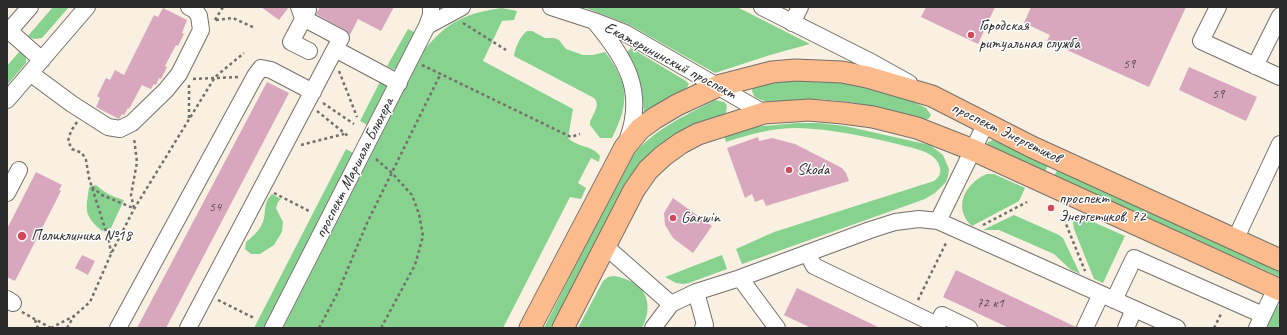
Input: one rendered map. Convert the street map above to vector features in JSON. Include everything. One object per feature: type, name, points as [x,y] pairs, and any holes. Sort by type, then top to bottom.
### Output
[{"type":"main road","name":"проспект Энергетиков","points":[[718,86],[772,72],[818,70],[842,72],[867,77],[932,96],[1032,147],[1280,260]]},
{"type":"main road","points":[[530,328],[625,147],[640,129],[655,118],[677,105],[718,86]]},
{"type":"main road","points":[[917,128],[930,126],[936,122],[939,115],[938,107],[932,96]]},
{"type":"main road","name":"проспект Энергетиков","points":[[764,113],[809,110],[843,113],[872,117],[917,128],[973,150],[1278,290]]},
{"type":"main road","points":[[563,328],[634,190],[648,170],[663,156],[681,143],[698,134],[764,113]]},
{"type":"street","points":[[30,7],[8,30],[42,60]]},
{"type":"street","points":[[7,100],[87,7]]},
{"type":"street","points":[[30,73],[51,90],[108,127],[120,129],[132,123],[166,90],[179,74],[201,30],[199,16],[195,10],[189,7]]},
{"type":"street","name":"проспект Маршала Блюхера","points":[[273,328],[399,83],[427,26],[431,15],[431,7]]},
{"type":"street","name":"Екатерининский проспект","points":[[551,7],[594,21],[625,34],[764,113]]},
{"type":"street","points":[[762,7],[873,63],[932,96]]},
{"type":"street","points":[[792,23],[800,7]]},
{"type":"street","points":[[1218,7],[1201,41],[1280,77]]},
{"type":"street","points":[[427,26],[455,10]]},
{"type":"street","points":[[188,328],[341,38],[304,11],[291,42],[309,51]]},
{"type":"street","points":[[1255,66],[1280,16]]},
{"type":"street","points":[[594,21],[611,41],[632,82],[634,97],[633,126],[625,147]]},
{"type":"street","points":[[334,52],[399,83]]},
{"type":"street","points":[[118,328],[255,76],[261,68],[271,70],[310,97]]},
{"type":"street","points":[[938,221],[986,123]]},
{"type":"street","points":[[1235,240],[1280,144]]},
{"type":"street","points":[[7,193],[19,170]]},
{"type":"street","points":[[653,328],[671,304],[696,292],[740,278],[895,222],[919,219],[938,221],[1177,328]]},
{"type":"street","points":[[605,246],[671,304]]},
{"type":"street","points":[[807,253],[814,266],[911,313],[936,327],[942,315],[969,328]]},
{"type":"street","points":[[1084,328],[1134,258],[1260,322],[1278,290]]},
{"type":"street","points":[[740,278],[777,328]]},
{"type":"street","points":[[696,292],[705,325],[703,328]]},
{"type":"street","points":[[1126,328],[1134,309]]},
{"type":"path","points":[[455,10],[506,50]]},
{"type":"path","points":[[216,20],[233,18],[255,28]]},
{"type":"path","points":[[334,52],[357,118]]},
{"type":"path","points":[[10,301],[14,308],[51,328],[74,316],[90,302],[111,254],[134,209],[189,119],[215,77],[244,53]]},
{"type":"path","points":[[410,60],[441,73],[571,137],[580,134]]},
{"type":"path","points":[[319,328],[338,292],[367,223],[441,73]]},
{"type":"path","points":[[189,119],[189,79],[255,76]]},
{"type":"path","points":[[310,97],[354,124]]},
{"type":"path","points":[[310,97],[344,134],[348,136]]},
{"type":"path","points":[[84,112],[71,131],[68,141],[72,149],[82,153],[86,160],[89,178],[109,241],[111,254]]},
{"type":"path","points":[[132,123],[137,162],[131,195],[134,209]]},
{"type":"path","points":[[282,150],[344,134]]},
{"type":"path","points":[[365,149],[392,173],[412,195],[423,236],[414,265],[382,328]]},
{"type":"path","points":[[92,186],[102,195],[134,209]]},
{"type":"path","points":[[263,187],[309,211]]},
{"type":"path","points":[[977,228],[1027,202]]},
{"type":"path","points":[[1064,219],[1087,275]]},
{"type":"path","points":[[911,313],[946,243]]},
{"type":"path","points":[[206,294],[254,318]]},
{"type":"path","points":[[67,328],[74,316]]},
{"type":"path","points":[[35,319],[38,328]]},
{"type":"green space","points":[[53,7],[69,7],[42,38],[35,39],[27,37]]},
{"type":"green space","points":[[583,7],[737,7],[810,44],[715,73],[628,24]]},
{"type":"green space","points":[[502,8],[517,11],[514,20],[502,21],[483,61],[573,109],[568,138],[597,152],[600,156],[599,162],[591,158],[578,183],[586,188],[581,199],[570,197],[503,328],[283,328],[425,49],[442,31],[459,20],[478,13]]},
{"type":"green space","points":[[408,29],[416,33],[397,70],[393,69],[387,66]]},
{"type":"green space","points":[[527,31],[532,31],[545,38],[554,38],[559,40],[566,49],[583,55],[593,55],[605,52],[619,74],[623,84],[624,94],[622,114],[612,138],[600,138],[590,125],[597,107],[594,98],[514,56],[518,42]]},
{"type":"green space","points":[[631,48],[686,81],[689,84],[686,89],[644,115],[640,82],[632,60],[627,52]]},
{"type":"green space","points":[[20,51],[26,58],[26,63],[7,85],[7,66]]},
{"type":"green space","points":[[382,78],[391,85],[369,126],[360,121]]},
{"type":"green space","points":[[766,79],[834,80],[902,96],[926,108],[931,115],[928,119],[923,119],[879,108],[834,100],[804,99],[778,102],[764,101],[754,96],[752,91],[753,87]]},
{"type":"green space","points":[[715,100],[724,102],[727,105],[726,113],[626,184],[551,328],[544,328],[630,160],[657,132]]},
{"type":"green space","points":[[797,123],[819,123],[845,126],[930,145],[943,155],[949,169],[946,182],[935,193],[925,199],[742,264],[736,249],[774,232],[934,181],[940,174],[940,168],[937,161],[932,156],[924,152],[915,148],[848,133],[798,128],[762,132],[726,142],[724,136],[753,127]]},
{"type":"green space","points":[[993,140],[999,141],[1048,165],[1045,172],[987,144]]},
{"type":"green space","points":[[346,149],[355,154],[265,328],[254,328]]},
{"type":"green space","points":[[1058,169],[1280,269],[1280,277],[1054,176]]},
{"type":"green space","points":[[987,174],[994,174],[1025,188],[1019,201],[972,226],[966,219],[963,212],[962,204],[964,197],[967,190],[973,183]]},
{"type":"green space","points":[[96,185],[116,198],[124,200],[111,228],[102,231],[92,221],[87,212],[89,187]]},
{"type":"green space","points":[[272,194],[281,199],[276,208],[283,222],[282,232],[274,245],[260,254],[251,254],[245,249],[246,242],[261,226],[267,202]]},
{"type":"green space","points":[[1014,215],[1063,238],[1080,274],[1070,269],[1054,254],[999,230],[983,230]]},
{"type":"green space","points":[[1080,216],[1125,236],[1103,283],[1094,279],[1074,229],[1073,222]]},
{"type":"green space","points":[[722,255],[727,269],[683,284],[676,283],[665,277]]},
{"type":"green space","points":[[614,276],[633,282],[644,293],[648,309],[642,328],[578,328],[603,281],[608,277]]},
{"type":"green space","points":[[1280,305],[1280,328],[1262,328],[1275,307]]},
{"type":"building","points":[[261,7],[289,7],[279,20]]},
{"type":"building","points":[[320,7],[394,7],[381,31],[358,19],[350,35],[345,30],[316,14]]},
{"type":"building","points":[[926,7],[995,7],[978,44],[921,17]]},
{"type":"building","points":[[1031,7],[1186,7],[1149,87],[1047,41],[1050,35],[1024,23]]},
{"type":"building","points":[[163,8],[187,20],[182,33],[184,34],[178,46],[176,45],[165,66],[167,67],[161,79],[159,78],[156,85],[154,84],[151,89],[142,85],[129,109],[128,108],[124,115],[122,114],[119,119],[96,107],[100,98],[97,96],[106,78],[110,80],[115,70],[124,75],[154,15],[158,17]]},
{"type":"building","points":[[1189,67],[1257,97],[1246,121],[1179,90]]},
{"type":"building","points":[[267,82],[289,93],[166,328],[137,328]]},
{"type":"building","name":"Skoda","points":[[758,137],[759,141],[772,138],[795,144],[842,168],[849,181],[766,206],[763,199],[755,202],[752,194],[745,198],[727,148]]},
{"type":"building","points":[[36,172],[62,185],[59,190],[61,191],[15,281],[7,277],[7,229]]},
{"type":"building","points":[[673,198],[712,226],[693,253],[673,238],[665,225],[664,213]]},
{"type":"building","points":[[82,255],[95,261],[88,275],[75,268]]},
{"type":"building","points":[[956,270],[1076,328],[1009,328],[943,297]]},
{"type":"building","points":[[797,288],[880,328],[811,328],[784,315]]},
{"type":"place","name":"Городская ритуальная служба","points":[[971,35]]},
{"type":"place","name":"Skoda","points":[[789,170]]},
{"type":"place","name":"проспект Энергетиков, 72","points":[[1051,208]]},
{"type":"place","name":"Garwin","points":[[673,218]]},
{"type":"place","name":"Поликлиника №18","points":[[22,236]]}]
